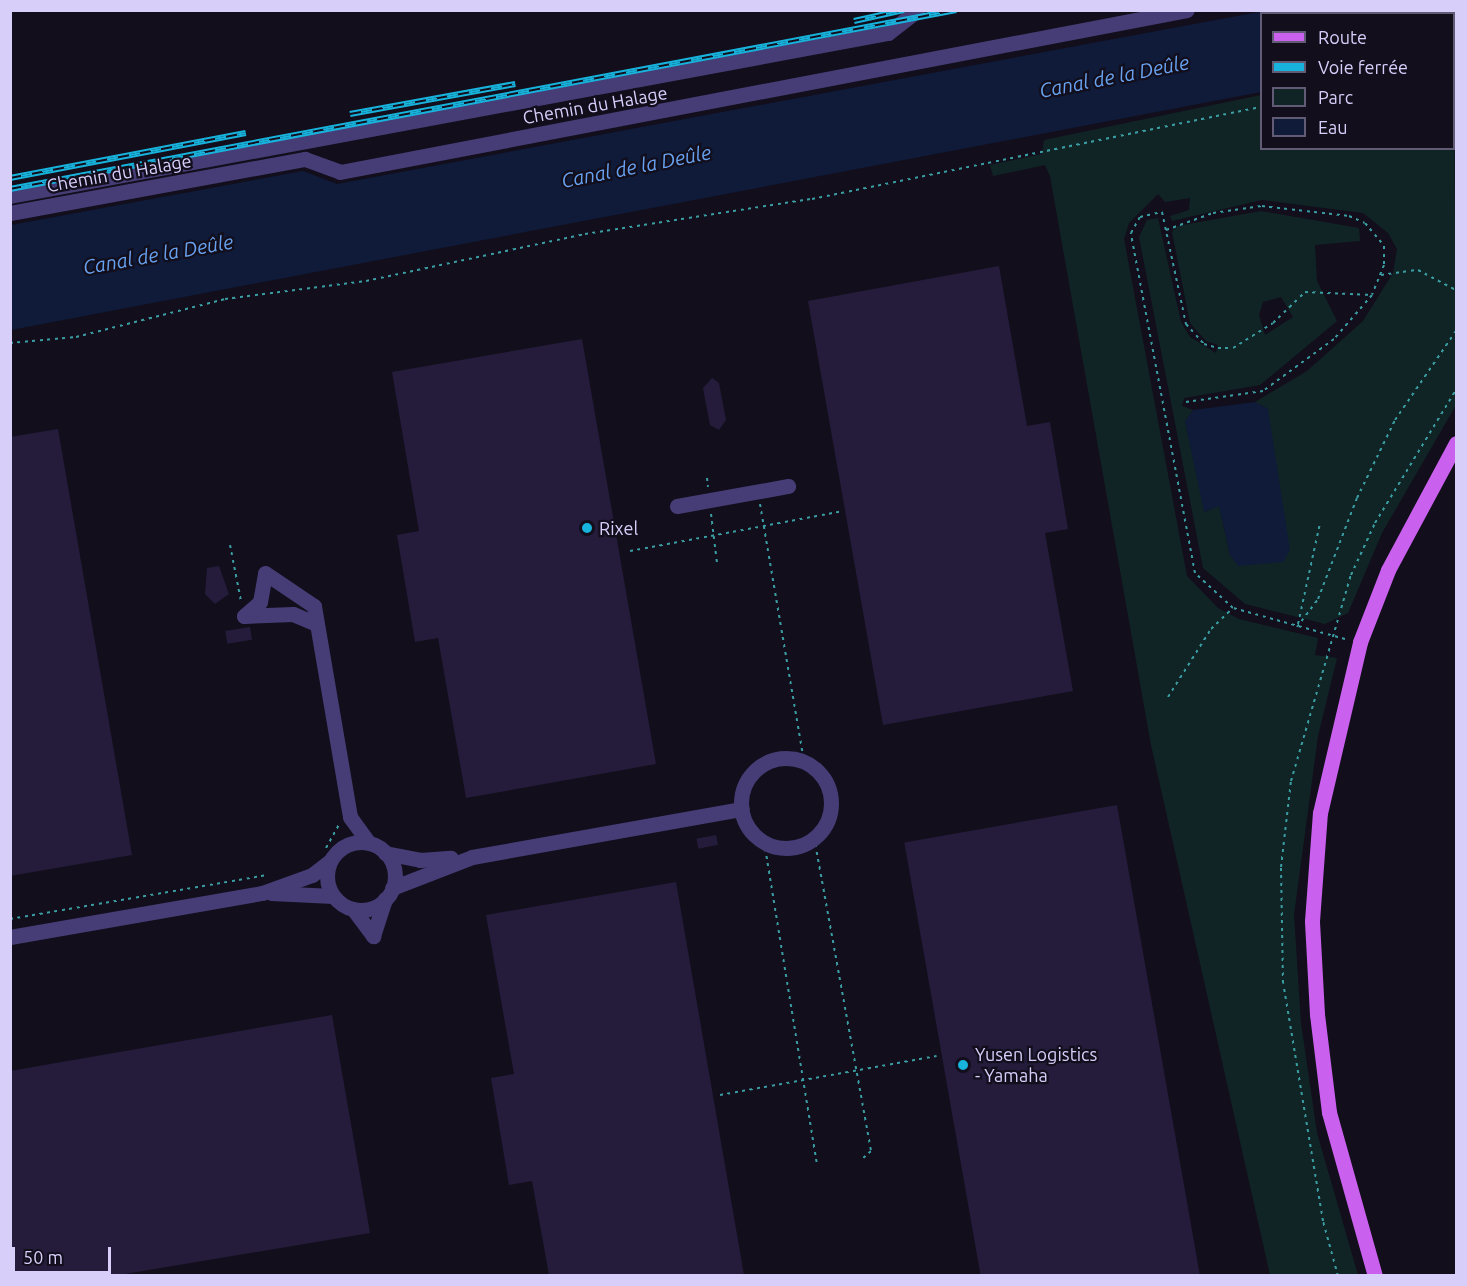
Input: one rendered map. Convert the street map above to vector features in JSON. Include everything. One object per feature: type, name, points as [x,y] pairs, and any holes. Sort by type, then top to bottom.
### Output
[{"type":"main road","points":[[1375,1275],[1329,1112],[1312,921],[1320,813],[1360,642],[1388,570],[1456,443]]},
{"type":"street","points":[[10,196],[888,33],[917,10]]},
{"type":"street","name":"Chemin du Halage","points":[[10,213],[305,159],[340,172],[1188,10]]},
{"type":"street","points":[[677,506],[788,486]]},
{"type":"street","points":[[244,616],[260,602],[265,573],[314,606],[350,817],[369,843],[385,853],[420,860],[472,857],[742,809]]},
{"type":"street","points":[[244,616],[293,614],[316,624]]},
{"type":"street","points":[[788,758],[804,761],[817,770],[830,793],[826,824],[814,837],[794,847],[764,842],[751,831],[742,809],[744,787],[762,765],[788,758]]},
{"type":"street","points":[[333,896],[327,877],[332,854],[350,817]]},
{"type":"street","points":[[10,937],[262,893],[312,875],[332,854],[369,843]]},
{"type":"street","points":[[262,893],[333,896],[353,909],[373,936],[389,894],[393,868],[385,853]]},
{"type":"street","points":[[353,909],[368,909],[389,894],[472,857]]},
{"type":"path","points":[[10,344],[76,337],[225,299],[366,281],[585,234],[812,199],[1260,107]]},
{"type":"path","points":[[1166,230],[1213,213],[1262,206],[1349,216],[1365,223],[1384,246],[1379,276],[1372,295],[1334,339],[1263,391],[1186,402]]},
{"type":"path","points":[[1360,642],[1233,608],[1195,573],[1131,233],[1140,217],[1162,212],[1186,324],[1204,344],[1233,348],[1273,323],[1305,292],[1372,295]]},
{"type":"path","points":[[1379,276],[1418,270],[1456,290]]},
{"type":"path","points":[[1298,627],[1318,599],[1357,498],[1395,420],[1456,331]]},
{"type":"path","points":[[706,478],[717,563]]},
{"type":"path","points":[[758,492],[804,761]]},
{"type":"path","points":[[630,551],[839,512]]},
{"type":"path","points":[[1298,627],[1320,523]]},
{"type":"path","points":[[230,545],[244,616]]},
{"type":"path","points":[[1168,697],[1211,629],[1233,608]]},
{"type":"path","points":[[332,854],[350,817]]},
{"type":"path","points":[[814,837],[871,1150],[862,1159]]},
{"type":"path","points":[[764,842],[817,1166]]},
{"type":"path","points":[[10,919],[277,873]]},
{"type":"path","points":[[720,1095],[937,1056]]},
{"type":"green space","points":[[1260,95],[1260,150],[1455,150],[1456,405],[1382,533],[1348,613],[1325,624],[1245,604],[1203,568],[1139,237],[1147,220],[1158,218],[1181,322],[1190,337],[1216,353],[1218,345],[1206,341],[1190,323],[1172,232],[1177,226],[1261,211],[1359,228],[1360,241],[1315,245],[1317,281],[1337,321],[1260,385],[1184,398],[1182,406],[1193,410],[1185,421],[1205,512],[1219,505],[1230,555],[1268,409],[1255,402],[1307,371],[1363,321],[1393,273],[1397,249],[1388,233],[1363,213],[1262,200],[1172,221],[1170,216],[1189,210],[1190,198],[1165,202],[1158,194],[1129,223],[1124,239],[1187,576],[1218,608],[1239,619],[1318,638],[1315,655],[1337,658],[1318,736],[1294,915],[1301,1023],[1317,1133],[1358,1275],[1270,1275],[1151,745],[1050,176],[1045,165],[993,176],[990,165],[1042,154],[1044,140]],"holes":[[[1281,297],[1293,317],[1265,335],[1259,315],[1263,302]]]},
{"type":"water","name":"Canal de la Deûle","points":[[1264,11],[1456,11],[1456,52],[1455,12],[1260,12],[1260,92],[11,330],[11,225],[303,171],[337,184]]},
{"type":"water","points":[[1255,402],[1268,409],[1290,550],[1283,562],[1238,566],[1230,555],[1219,506],[1204,512],[1185,421],[1193,410]]},
{"type":"building","points":[[999,266],[1027,426],[1050,422],[1068,529],[1045,533],[1073,691],[883,725],[808,301]]},
{"type":"building","points":[[582,339],[656,764],[466,798],[438,638],[415,642],[397,535],[419,531],[392,372]]},
{"type":"building","points":[[712,378],[719,383],[726,420],[719,430],[710,425],[703,388]]},
{"type":"building","points":[[58,429],[132,855],[10,876],[10,437]]},
{"type":"building","points":[[219,566],[229,594],[215,604],[205,594],[207,568]]},
{"type":"building","points":[[250,627],[252,640],[227,644],[225,631]]},
{"type":"building","points":[[1117,805],[1200,1275],[981,1276],[904,843]]},
{"type":"building","points":[[716,835],[718,845],[698,849],[696,839]]},
{"type":"building","points":[[676,882],[744,1275],[549,1275],[532,1181],[509,1185],[491,1078],[514,1074],[486,915]]},
{"type":"building","points":[[332,1015],[370,1233],[119,1275],[10,1275],[10,1071]]},
{"type":"railway","points":[[854,21],[904,10]]},
{"type":"railway","points":[[10,189],[956,10]]},
{"type":"railway","points":[[350,114],[515,84]]},
{"type":"railway","points":[[10,178],[246,133]]},
{"type":"place","name":"Rixel","points":[[587,528]]},
{"type":"place","name":"Yusen Logistics - Yamaha","points":[[963,1065]]}]
